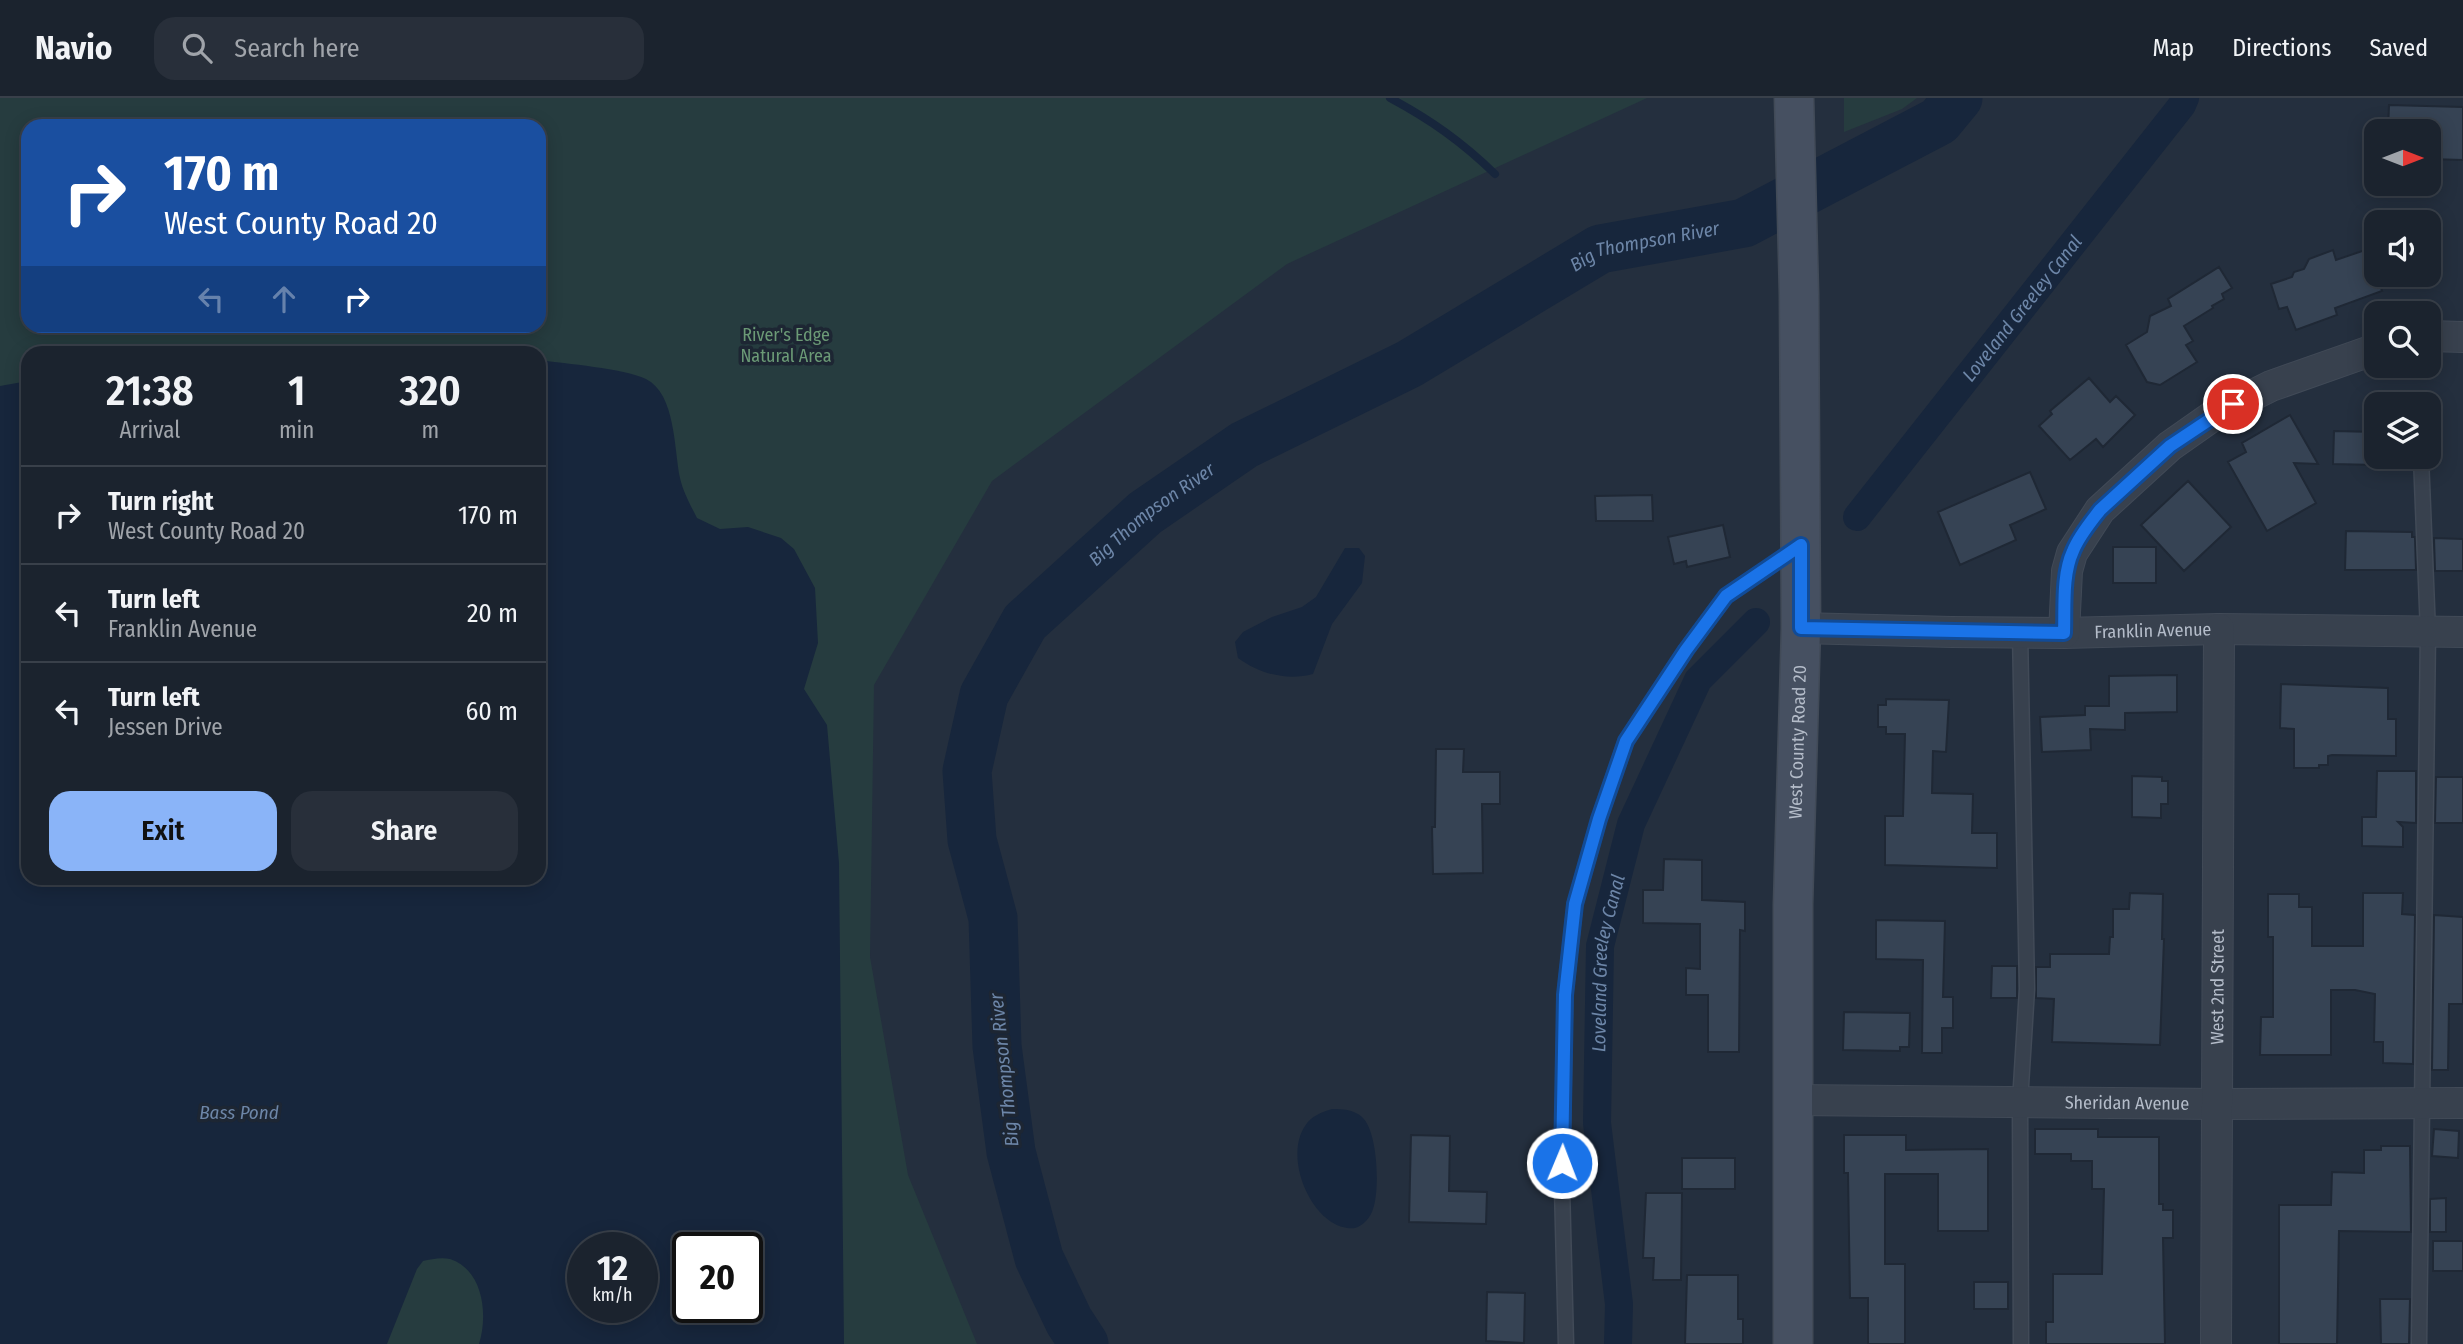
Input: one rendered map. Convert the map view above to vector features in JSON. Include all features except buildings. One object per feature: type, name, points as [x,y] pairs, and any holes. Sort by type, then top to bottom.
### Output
[{"type":"main road","name":"West County Road 20","points":[[1793,1344],[1793,905],[1801,628],[1794,98]]},
{"type":"street","points":[[2441,336],[2463,337]]},
{"type":"street","points":[[2064,633],[2067,571],[2072,552],[2100,510],[2160,455],[2217,413],[2249,395],[2364,353]]},
{"type":"street","name":"Franklin Avenue","points":[[1801,628],[2064,633],[2219,629],[2463,632]]},
{"type":"street","name":"West 2nd Street","points":[[2216,1344],[2219,629]]},
{"type":"street","name":"Sheridan Avenue","points":[[1793,1100],[2217,1104],[2463,1103]]},
{"type":"lane","points":[[2419,1344],[2428,632],[2421,469]]},
{"type":"lane","points":[[1566,1344],[1562,1186],[1565,995],[1575,904],[1599,819],[1626,741],[1718,606],[1726,596],[1801,545]]},
{"type":"lane","points":[[2020,632],[2027,989],[2020,1102],[2021,1344]]},
{"type":"green space","name":"River's Edge Natural Area","points":[[0,98],[1647,98],[1287,264],[992,481],[874,685],[870,957],[908,1175],[977,1344],[0,1344]]},
{"type":"green space","points":[[1844,98],[1917,98],[1902,109],[1844,132]]},
{"type":"water","name":"Bass Pond","points":[[546,361],[623,372],[646,379],[656,386],[668,410],[681,483],[697,518],[720,529],[748,527],[781,538],[794,549],[815,588],[818,643],[804,689],[827,725],[839,863],[844,1344],[479,1344],[483,1320],[481,1295],[470,1273],[461,1265],[444,1258],[423,1261],[417,1269],[387,1344],[0,1344],[0,386],[21,382],[21,885],[546,885]]},
{"type":"water","points":[[1345,548],[1359,548],[1365,556],[1362,583],[1332,624],[1313,674],[1293,677],[1274,675],[1238,658],[1235,642],[1243,632],[1272,617],[1302,607],[1316,597]]},
{"type":"water","points":[[1332,1109],[1344,1109],[1359,1114],[1367,1124],[1374,1147],[1377,1175],[1375,1200],[1369,1218],[1355,1228],[1339,1226],[1324,1216],[1307,1193],[1298,1165],[1297,1151],[1305,1126],[1314,1117]]},
{"type":"waterway","points":[[1390,98],[1446,132],[1495,174]]},
{"type":"waterway","name":"Big Thompson River","points":[[1084,1344],[1069,1321],[1039,1258],[1011,1152],[997,1046],[993,918],[972,840],[967,771],[984,695],[1025,622],[1145,513],[1244,445],[1409,364],[1600,249],[1744,223],[1939,121],[1958,98]]},
{"type":"waterway","name":"Loveland Greeley Canal","points":[[1857,517],[2185,98]]},
{"type":"waterway","name":"Loveland Greeley Canal","points":[[1618,1344],[1619,1304],[1597,1123],[1600,946],[1631,824],[1698,680],[1756,622]]},
{"type":"route","points":[[1562,1163],[1565,995],[1575,904],[1599,819],[1626,741],[1686,650],[1726,596],[1801,545],[1801,628],[2064,633],[2067,571],[2072,552],[2091,521],[2170,446],[2233,404]]}]
